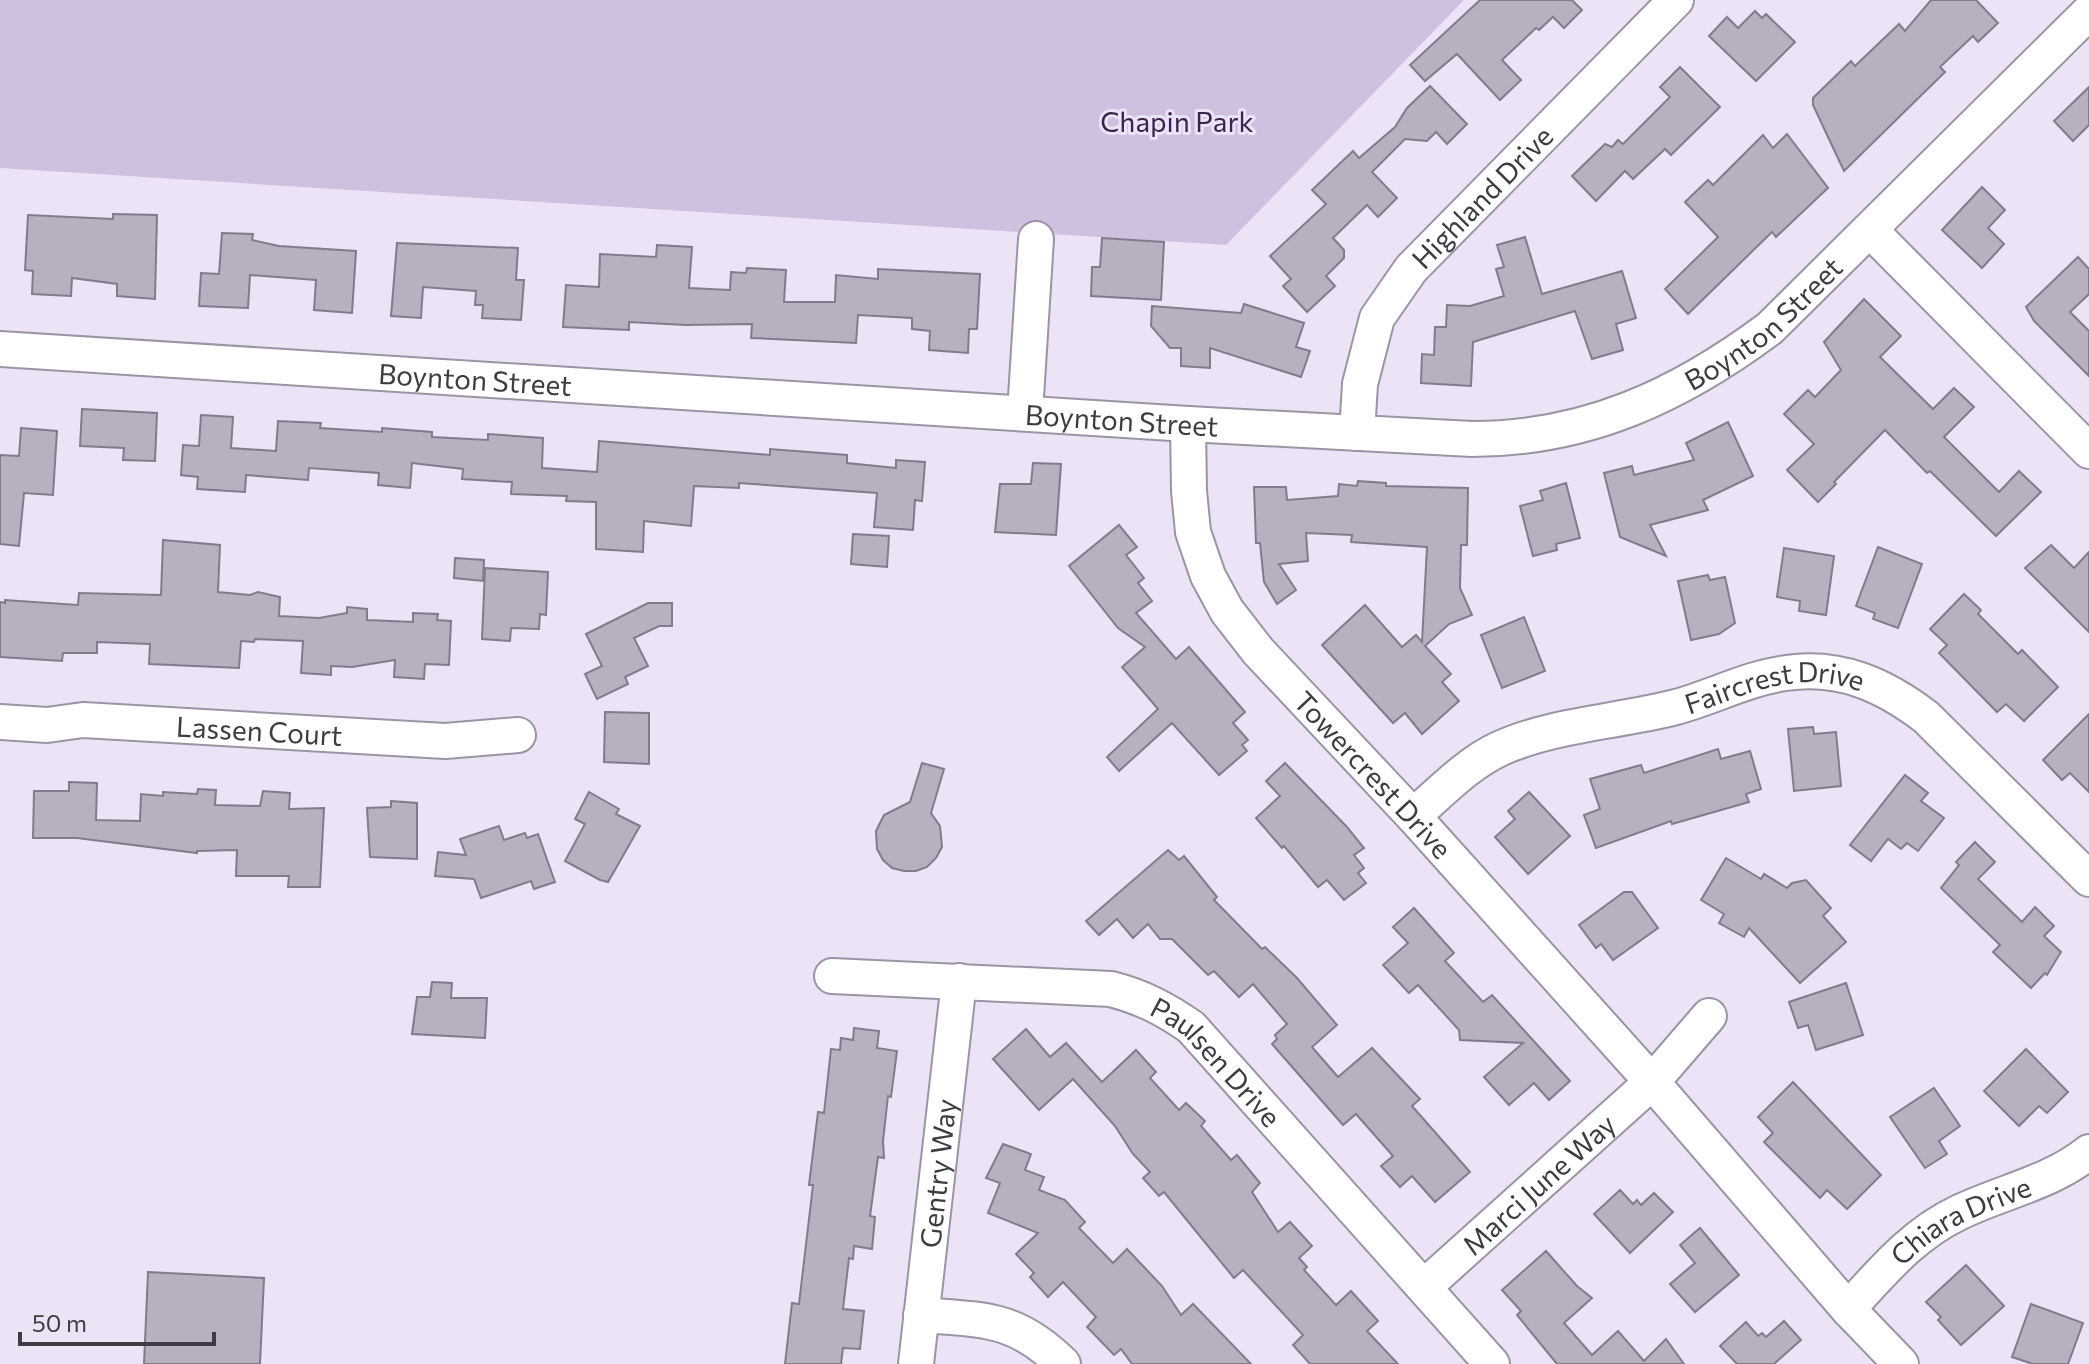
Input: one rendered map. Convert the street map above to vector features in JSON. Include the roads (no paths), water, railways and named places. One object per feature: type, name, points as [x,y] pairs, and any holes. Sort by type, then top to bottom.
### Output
[{"type":"street","name":"Highland Drive","points":[[1357,433],[1360,384],[1377,318],[1411,269],[1676,0]]},
{"type":"street","name":"Boynton Street","points":[[0,349],[1188,424],[1507,439],[1546,435],[1635,409],[1728,360],[1770,328],[2089,12]]},
{"type":"street","points":[[1870,230],[2089,451]]},
{"type":"street","points":[[1025,413],[1036,239]]},
{"type":"street","name":"Towercrest Drive","points":[[1188,424],[1193,532],[1208,576],[1227,611],[1258,651],[1413,816],[1652,1082],[1848,1309],[1901,1364]]},
{"type":"street","name":"Faircrest Drive","points":[[1413,816],[1475,763],[1520,741],[1678,706],[1785,673],[1839,674],[1898,696],[1926,717],[2089,879]]},
{"type":"street","name":"Lassen Court","points":[[0,722],[47,725],[83,720],[445,741],[518,735]]},
{"type":"street","name":"Paulsen Drive","points":[[832,976],[1111,989],[1159,1005],[1191,1027],[1492,1364]]},
{"type":"street","name":"Gentry Way","points":[[916,1364],[959,981]]},
{"type":"street","points":[[1652,1082],[1709,1016]]},
{"type":"street","name":"Marci June Way","points":[[1424,1287],[1652,1082]]},
{"type":"street","name":"Chiara Drive","points":[[1848,1309],[1906,1246],[1934,1226],[1959,1212],[2036,1183],[2071,1166],[2089,1152]]},
{"type":"street","points":[[921,1315],[1011,1326],[1042,1344],[1063,1364]]},
{"type":"park label","name":"Chapin Park","points":[[1177,121]]}]
